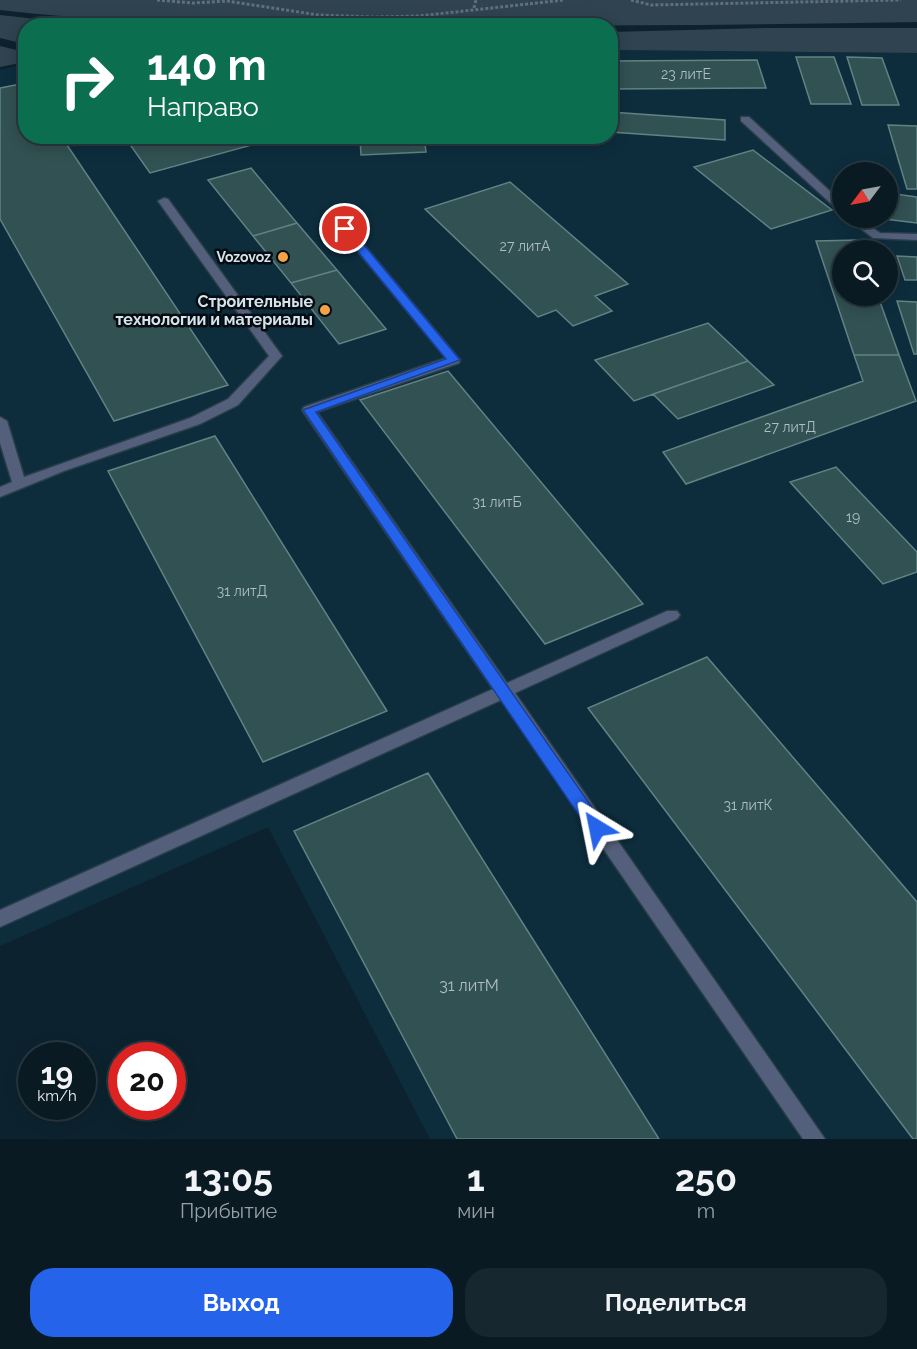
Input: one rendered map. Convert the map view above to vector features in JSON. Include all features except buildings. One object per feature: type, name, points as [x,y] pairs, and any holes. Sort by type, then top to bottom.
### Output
[{"type":"lane","points":[[745,119],[832,199]]},
{"type":"lane","points":[[0,492],[19,483],[195,421],[233,402],[276,356],[164,201]]},
{"type":"lane","points":[[866,228],[877,236],[917,237]]},
{"type":"lane","points":[[345,229],[454,360],[309,410],[502,692],[815,1139]]},
{"type":"lane","points":[[0,421],[19,483]]},
{"type":"lane","points":[[0,919],[672,615]]},
{"type":"path","points":[[157,0],[193,3],[227,1],[318,15],[419,16],[474,8],[564,0]]},
{"type":"path","points":[[474,8],[476,0]]},
{"type":"path","points":[[631,0],[651,4],[901,0]]},
{"type":"path","points":[[720,0],[722,4]]},
{"type":"shaded area","points":[[0,0],[917,0],[917,22],[618,26],[618,18],[82,18],[0,10]]},
{"type":"shaded area","points":[[0,15],[27,18],[18,18],[18,42],[0,38]]},
{"type":"shaded area","points":[[765,28],[917,28],[917,53],[618,50],[618,32]]},
{"type":"shaded area","points":[[0,46],[18,50],[18,63],[0,67]]},
{"type":"shaded area","points":[[618,50],[917,53],[917,1139],[430,1139],[268,827],[0,946],[0,70],[18,66],[18,144],[618,144]]},
{"type":"place","name":"Vozovoz","points":[[283,257]]},
{"type":"place","name":"Строительные технологии и материалы","points":[[325,310]]},
{"type":"route","points":[[345,229],[454,360],[309,410],[597,828]]}]
